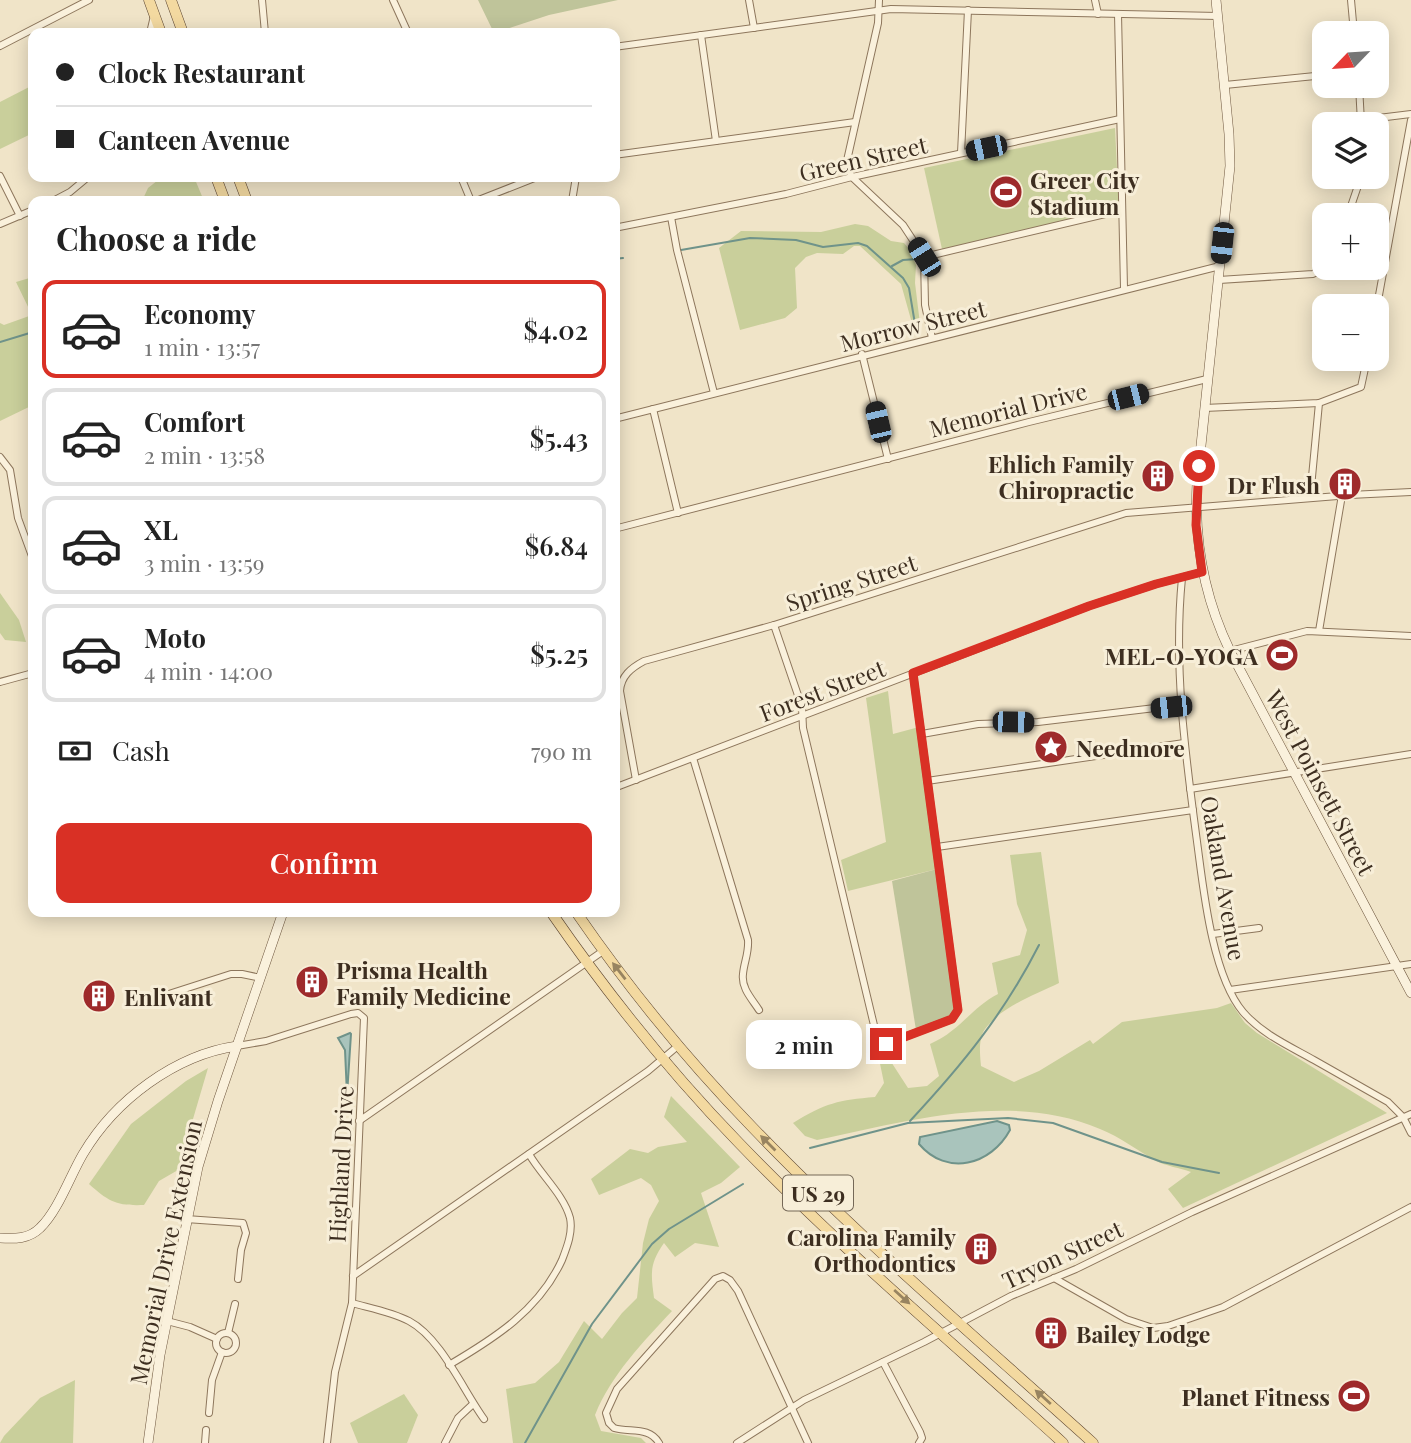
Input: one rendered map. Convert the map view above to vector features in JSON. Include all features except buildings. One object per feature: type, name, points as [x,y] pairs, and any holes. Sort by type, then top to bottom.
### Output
[{"type":"main road","points":[[149,0],[159,28]]},
{"type":"main road","points":[[171,0],[179,28]]},
{"type":"main road","name":"West Poinsett Street","points":[[1216,0],[1230,166],[1196,507],[1197,543],[1202,572],[1213,611],[1230,651],[1411,993]]},
{"type":"main road","name":"Memorial Drive Extension","points":[[148,1443],[186,1219],[208,1130],[282,917]]},
{"type":"main road","name":"US 29","points":[[554,917],[586,963],[663,1058],[705,1107],[792,1197],[1063,1443]]},
{"type":"main road","name":"US 29","points":[[579,917],[603,951],[721,1094],[807,1182],[1093,1443]]},
{"type":"main road","points":[[0,1238],[24,1238],[41,1227],[97,1133],[119,1109],[156,1079],[194,1056],[237,1046]]},
{"type":"main road","points":[[705,1107],[721,1094]]},
{"type":"street","points":[[35,28],[89,0]]},
{"type":"street","points":[[262,0],[265,28]]},
{"type":"street","points":[[393,0],[406,28]]},
{"type":"street","points":[[749,0],[754,28]]},
{"type":"street","points":[[879,0],[880,11],[846,165],[852,177],[903,225],[924,257],[925,305],[932,338]]},
{"type":"street","points":[[1095,0],[1098,14]]},
{"type":"street","points":[[1351,0],[1353,21]]},
{"type":"street","points":[[620,46],[891,9],[1006,8],[1098,14],[1218,16]]},
{"type":"street","points":[[961,153],[968,10]]},
{"type":"street","points":[[151,28],[154,14]]},
{"type":"street","points":[[1118,14],[1124,288]]},
{"type":"street","points":[[0,46],[28,32]]},
{"type":"street","points":[[701,35],[716,141]]},
{"type":"street","points":[[1225,85],[1312,76]]},
{"type":"street","points":[[1389,118],[1411,114]]},
{"type":"street","name":"Green Street","points":[[620,227],[786,194],[852,177],[1120,119]]},
{"type":"street","points":[[1379,294],[1411,120]]},
{"type":"street","points":[[620,154],[855,122]]},
{"type":"street","points":[[0,176],[20,216]]},
{"type":"street","points":[[62,196],[82,182]]},
{"type":"street","points":[[490,196],[524,182]]},
{"type":"street","points":[[924,257],[1122,211]]},
{"type":"street","points":[[0,224],[28,212]]},
{"type":"street","points":[[671,217],[714,393]]},
{"type":"street","name":"Morrow Street","points":[[620,417],[1124,288],[1220,266]]},
{"type":"street","points":[[1219,280],[1312,274]]},
{"type":"street","points":[[862,355],[888,459]]},
{"type":"street","points":[[1204,408],[1319,403],[1359,390],[1363,385],[1365,371]]},
{"type":"street","name":"Memorial Drive","points":[[620,528],[1153,390],[1208,379]]},
{"type":"street","points":[[1310,498],[1319,403]]},
{"type":"street","points":[[653,409],[678,513]]},
{"type":"street","points":[[0,457],[10,470],[18,518],[28,545]]},
{"type":"street","name":"Spring Street","points":[[636,780],[620,691],[628,671],[644,661],[775,625],[1118,515],[1342,495],[1411,492]]},
{"type":"street","points":[[1320,631],[1342,495]]},
{"type":"street","name":"Forest Street","points":[[620,786],[1089,606],[1202,572]]},
{"type":"street","name":"Oakland Avenue","points":[[1182,578],[1178,651],[1184,743],[1213,934],[1230,990],[1242,1011],[1261,1029],[1388,1102],[1403,1117],[1411,1133]]},
{"type":"street","points":[[775,625],[803,707],[803,728],[878,1042],[886,1044],[952,1019],[958,1010],[913,673]]},
{"type":"street","points":[[1230,651],[1294,634],[1320,631],[1411,636]]},
{"type":"street","points":[[0,682],[28,674]]},
{"type":"street","points":[[922,734],[978,724],[1038,722],[1180,705]]},
{"type":"street","points":[[927,781],[1184,743]]},
{"type":"street","points":[[1190,789],[1411,754]]},
{"type":"street","points":[[693,758],[748,940],[743,982],[759,1010]]},
{"type":"street","points":[[937,848],[1193,810]]},
{"type":"street","points":[[1213,934],[1259,928]]},
{"type":"street","points":[[359,1121],[603,951]]},
{"type":"street","points":[[1230,990],[1411,964]]},
{"type":"street","points":[[147,1001],[231,975],[261,978]]},
{"type":"street","name":"Highland Drive","points":[[237,1046],[266,1041],[351,1014],[358,1013],[364,1023],[352,1303],[335,1372],[327,1443]]},
{"type":"street","points":[[352,1276],[529,1154],[679,1045]]},
{"type":"street","name":"Tryon Street","points":[[737,1443],[792,1408],[961,1323],[1192,1212],[1411,1114]]},
{"type":"street","points":[[449,1365],[502,1331],[524,1313],[550,1280],[565,1253],[571,1231],[564,1204],[529,1154]]},
{"type":"street","points":[[1054,1278],[1126,1319],[1153,1328],[1168,1326],[1223,1307],[1411,1207]]},
{"type":"street","points":[[186,1219],[243,1223],[246,1233],[238,1279]]},
{"type":"street","points":[[659,1443],[647,1432],[614,1428],[607,1420],[607,1409],[622,1382],[719,1276],[730,1280],[738,1292],[808,1443]]},
{"type":"street","points":[[352,1303],[411,1322],[439,1350],[484,1419]]},
{"type":"street","points":[[228,1334],[235,1304]]},
{"type":"street","points":[[167,1321],[190,1327],[217,1339]]},
{"type":"street","points":[[222,1334],[228,1334],[234,1337],[236,1346],[231,1352],[222,1352],[216,1345],[217,1339],[222,1334]]},
{"type":"street","points":[[209,1413],[212,1380],[222,1352]]},
{"type":"street","points":[[883,1362],[920,1432],[922,1437],[919,1443]]},
{"type":"street","points":[[445,1443],[458,1419],[473,1404]]},
{"type":"street","points":[[205,1443],[206,1430]]},
{"type":"green space","points":[[478,0],[618,0],[549,15],[509,28],[492,28]]},
{"type":"green space","points":[[28,88],[28,135],[0,149],[0,102]]},
{"type":"green space","name":"Greer City Stadium","points":[[1115,128],[1119,209],[942,249],[924,168]]},
{"type":"green space","points":[[156,182],[196,182],[202,196],[144,196],[148,188]]},
{"type":"green space","points":[[855,224],[868,226],[891,241],[904,243],[910,250],[916,265],[915,283],[921,332],[915,334],[901,284],[860,246],[854,246],[843,254],[817,253],[806,257],[795,268],[797,308],[785,318],[740,330],[719,248],[741,231],[821,232]]},
{"type":"green space","points":[[28,278],[28,307],[16,282]]},
{"type":"green space","points":[[28,316],[28,407],[0,421],[0,323],[4,325]]},
{"type":"green space","points":[[0,593],[19,620],[26,642],[5,640],[0,633]]},
{"type":"green space","points":[[888,691],[893,734],[919,727],[937,869],[848,891],[841,860],[886,842],[866,698]]},
{"type":"green space","points":[[1041,852],[1059,983],[1019,1002],[992,1021],[981,1037],[981,1066],[1014,1082],[1039,1071],[1090,1040],[1093,1044],[1122,1022],[1217,1008],[1231,1003],[1245,1023],[1257,1033],[1387,1113],[1183,1208],[1168,1189],[1191,1172],[1160,1163],[1107,1132],[1066,1118],[1031,1112],[959,1113],[817,1140],[805,1136],[793,1123],[832,1104],[875,1097],[884,1083],[878,1054],[886,1054],[908,1088],[927,1086],[939,1076],[930,1044],[949,1033],[998,994],[992,963],[1020,955],[1027,930],[1017,904],[1010,855]]},
{"type":"green space","points":[[937,869],[956,1010],[953,1014],[916,1030],[892,881]]},
{"type":"green space","points":[[208,1068],[178,1170],[159,1181],[144,1205],[114,1202],[89,1184],[131,1124],[186,1081]]},
{"type":"green space","points":[[671,1096],[740,1167],[721,1183],[701,1193],[719,1247],[695,1243],[675,1257],[664,1243],[659,1250],[652,1269],[654,1298],[672,1311],[619,1373],[595,1415],[601,1431],[641,1438],[646,1443],[513,1443],[506,1389],[535,1383],[559,1362],[584,1321],[602,1339],[637,1298],[643,1243],[649,1219],[659,1201],[651,1185],[641,1178],[599,1195],[591,1179],[630,1149],[648,1153],[658,1147],[687,1142],[664,1117]]},
{"type":"green space","points":[[75,1380],[73,1443],[0,1443],[40,1398]]},
{"type":"green space","points":[[404,1394],[418,1415],[407,1443],[358,1443],[350,1423]]},
{"type":"water","points":[[350,1033],[347,1095],[345,1050],[338,1038]]},
{"type":"water","points":[[997,1121],[1009,1125],[1010,1130],[992,1152],[980,1159],[955,1163],[942,1161],[919,1144],[920,1137]]},
{"type":"waterway","points":[[681,250],[750,238],[796,240],[823,247],[858,243],[867,246],[903,278],[909,288],[916,330]]},
{"type":"waterway","points":[[892,266],[903,260],[917,259]]},
{"type":"waterway","points":[[0,342],[28,334]]},
{"type":"waterway","points":[[910,1121],[981,1038],[1026,970],[1039,945]]},
{"type":"waterway","points":[[810,1148],[908,1123],[1008,1118],[1053,1123],[1162,1162],[1219,1173]]},
{"type":"waterway","points":[[525,1443],[592,1324],[652,1244],[669,1229],[743,1184]]},
{"type":"place","name":"Greer City Stadium","points":[[1006,192]]},
{"type":"place","name":"Ehlich Family Chiropractic","points":[[1158,476]]},
{"type":"place","name":"Dr Flush","points":[[1345,484]]},
{"type":"place","name":"MEL-O-YOGA","points":[[1282,655]]},
{"type":"place","name":"Needmore","points":[[1051,747]]},
{"type":"place","name":"Prisma Health Family Medicine","points":[[312,982]]},
{"type":"place","name":"Enlivant","points":[[99,996]]},
{"type":"place","name":"Carolina Family Orthodontics","points":[[981,1249]]},
{"type":"place","name":"Bailey Lodge","points":[[1051,1333]]},
{"type":"place","name":"Planet Fitness","points":[[1354,1396]]},
{"type":"route","points":[[886,1044],[952,1019],[959,1007],[913,673],[1089,606],[1202,572],[1196,525],[1199,466]]}]
